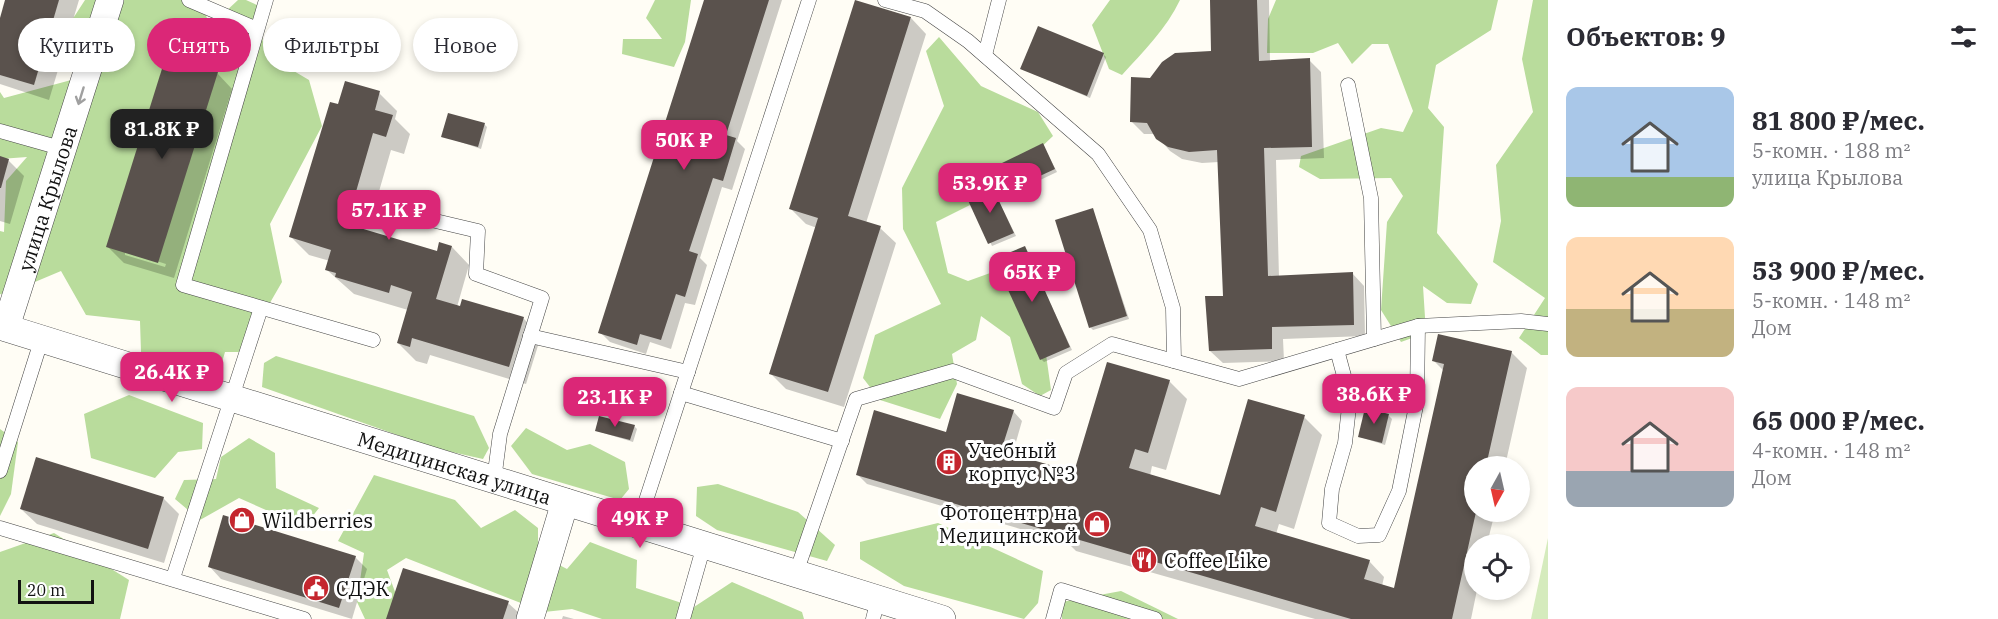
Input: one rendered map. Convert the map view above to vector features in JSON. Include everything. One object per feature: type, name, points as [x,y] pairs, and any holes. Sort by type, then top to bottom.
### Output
[{"type":"street","name":"улица Крылова","points":[[3,326],[64,149],[110,0]]},
{"type":"street","name":"Медицинская улица","points":[[3,326],[796,573],[875,609],[942,619]]},
{"type":"street","points":[[530,619],[565,502]]},
{"type":"lane","points":[[189,0],[257,29]]},
{"type":"lane","points":[[266,0],[183,285],[373,340]]},
{"type":"lane","points":[[639,525],[809,0]]},
{"type":"lane","points":[[885,0],[925,11],[985,56],[1098,154],[1150,230],[1173,308],[1174,361]]},
{"type":"lane","points":[[985,56],[999,0]]},
{"type":"lane","points":[[1348,84],[1371,198],[1374,339]]},
{"type":"lane","points":[[0,131],[64,149]]},
{"type":"lane","points":[[372,207],[478,231],[476,274],[542,298],[500,434],[494,480]]},
{"type":"lane","points":[[173,578],[261,308]]},
{"type":"lane","points":[[796,573],[856,399],[953,371],[1054,408],[1066,373],[1112,344],[1239,379],[1418,326],[1521,321],[1548,324]]},
{"type":"lane","points":[[1337,350],[1350,398],[1345,443],[1332,489],[1329,523],[1358,536],[1379,535],[1399,492],[1417,401],[1418,326]]},
{"type":"lane","points":[[530,336],[688,372]]},
{"type":"lane","points":[[0,471],[42,338]]},
{"type":"lane","points":[[681,393],[842,441]]},
{"type":"lane","points":[[0,528],[304,619]]},
{"type":"lane","points":[[683,619],[704,545]]},
{"type":"lane","points":[[1053,619],[1060,590],[1155,619]]},
{"type":"green space","points":[[85,0],[200,0],[207,18],[147,18],[147,72],[251,72],[251,18],[219,18],[238,0],[246,0],[257,5],[263,42],[263,72],[295,72],[309,80],[322,126],[270,224],[282,282],[256,327],[250,352],[225,352],[217,379],[154,364],[141,352],[140,321],[86,315],[61,271],[4,295],[0,294],[0,231],[4,232],[6,181],[27,157],[0,159],[0,92],[4,98],[75,79],[73,72],[135,72],[135,18],[73,18]]},
{"type":"green space","points":[[655,0],[691,0],[685,42],[674,67],[622,54],[623,39],[662,39],[646,18]]},
{"type":"green space","points":[[1110,0],[1180,0],[1161,30],[1122,75],[1109,69],[1092,25]]},
{"type":"green space","points":[[1276,0],[1498,0],[1491,30],[1436,65],[1428,108],[1444,127],[1437,233],[1478,284],[1471,304],[1447,303],[1423,286],[1426,333],[1401,342],[1381,310],[1387,222],[1403,196],[1391,178],[1320,179],[1299,167],[1301,156],[1381,128],[1403,132],[1413,111],[1388,44],[1372,44],[1352,64],[1338,43],[1313,53],[1267,53],[1268,19]]},
{"type":"green space","points":[[1533,0],[1548,0],[1548,355],[1541,355],[1519,338],[1545,298],[1493,262],[1501,221],[1496,165],[1533,112],[1522,59]]},
{"type":"green space","points":[[939,37],[981,86],[1038,112],[1053,136],[1016,171],[978,201],[936,222],[948,273],[968,281],[1004,268],[1042,326],[1051,390],[1040,396],[1022,384],[1010,337],[981,316],[976,340],[952,354],[957,384],[940,419],[880,400],[863,378],[875,335],[941,304],[903,229],[902,188],[944,106],[926,51]]},
{"type":"green space","points":[[276,356],[474,416],[489,448],[483,459],[434,448],[262,387],[264,363]]},
{"type":"green space","points":[[129,395],[203,423],[202,449],[178,452],[155,478],[91,458],[84,414]]},
{"type":"green space","points":[[526,428],[567,450],[590,444],[625,462],[629,489],[620,500],[532,474],[511,446]]},
{"type":"green space","points":[[0,429],[18,442],[11,494],[0,516]]},
{"type":"green space","points":[[249,438],[275,453],[276,488],[319,508],[304,527],[239,498],[200,520],[175,499],[184,480],[216,479],[221,457]]},
{"type":"green space","points":[[374,475],[455,500],[481,528],[515,510],[538,528],[538,554],[567,569],[590,542],[637,560],[636,588],[694,607],[732,582],[802,612],[804,619],[602,619],[572,609],[544,612],[406,558],[387,570],[405,619],[365,619],[357,602],[364,553],[338,541]]},
{"type":"green space","points":[[718,484],[798,512],[835,545],[827,561],[717,530],[696,516],[697,487]]},
{"type":"green space","points":[[938,523],[1043,571],[1038,603],[1024,619],[904,586],[860,559],[860,542]]},
{"type":"green space","points":[[54,533],[129,580],[120,619],[0,619],[0,552]]},
{"type":"green space","points":[[1548,538],[1548,619],[1531,619]]},
{"type":"green space","points":[[1121,591],[1178,619],[1062,619],[1062,602]]},
{"type":"building","points":[[5,0],[59,0],[54,18],[18,18],[18,72],[38,72],[34,85],[0,75],[0,18]]},
{"type":"building","points":[[704,0],[769,0],[726,135],[736,138],[723,181],[713,178],[689,251],[698,254],[685,297],[676,294],[661,340],[640,334],[637,345],[598,333]]},
{"type":"building","points":[[855,0],[911,17],[848,216],[881,226],[828,392],[769,374],[818,218],[789,209]]},
{"type":"building","points":[[1210,0],[1257,0],[1259,61],[1310,58],[1312,147],[1264,148],[1268,276],[1353,272],[1354,325],[1272,327],[1272,349],[1209,351],[1205,296],[1223,296],[1217,150],[1189,152],[1168,147],[1156,139],[1147,123],[1130,122],[1131,77],[1150,78],[1162,62],[1175,53],[1211,51]]},
{"type":"building","points":[[1038,26],[1104,53],[1087,96],[1020,69]]},
{"type":"building","points":[[161,72],[218,72],[158,263],[106,247]]},
{"type":"building","points":[[345,81],[380,91],[375,110],[393,115],[386,137],[373,133],[353,202],[346,200],[340,222],[437,251],[439,242],[452,246],[436,299],[460,306],[462,299],[524,317],[509,367],[412,338],[410,347],[397,343],[412,292],[391,285],[389,293],[335,277],[336,273],[325,270],[331,250],[289,237],[330,102],[338,104]]},
{"type":"building","points":[[448,113],[485,123],[478,147],[441,137]]},
{"type":"building","points":[[1043,143],[1055,169],[1014,188],[1002,163]]},
{"type":"building","points":[[0,156],[9,159],[1,188],[0,188]]},
{"type":"building","points":[[991,184],[1014,233],[988,244],[966,196]]},
{"type":"building","points":[[1093,208],[1127,316],[1089,328],[1055,220]]},
{"type":"building","points":[[1025,246],[1070,347],[1040,360],[994,259]]},
{"type":"building","points":[[1438,334],[1512,351],[1488,456],[1464,456],[1464,522],[1474,522],[1471,534],[1464,534],[1464,566],[1452,619],[1351,619],[856,475],[874,410],[946,432],[957,393],[1014,410],[1001,451],[1074,472],[1107,362],[1170,380],[1148,453],[1135,449],[1129,468],[1220,495],[1248,399],[1305,415],[1276,512],[1261,507],[1255,526],[1370,560],[1364,579],[1394,588],[1444,364],[1432,361]]},
{"type":"building","points":[[1365,408],[1389,414],[1382,443],[1358,437]]},
{"type":"building","points":[[599,416],[635,425],[630,440],[595,431]]},
{"type":"building","points":[[36,457],[164,497],[148,549],[20,509]]},
{"type":"building","points":[[223,515],[356,556],[339,608],[208,567]]},
{"type":"building","points":[[403,568],[509,601],[503,619],[386,619]]},
{"type":"place","name":"Учебный корпус №3","points":[[949,462]]},
{"type":"place","name":"Wildberries","points":[[242,520]]},
{"type":"place","name":"Фотоцентр на Медицинской","points":[[1097,524]]},
{"type":"place","name":"Coffee Like","points":[[1144,560]]},
{"type":"place","name":"СДЭК","points":[[316,588]]}]
